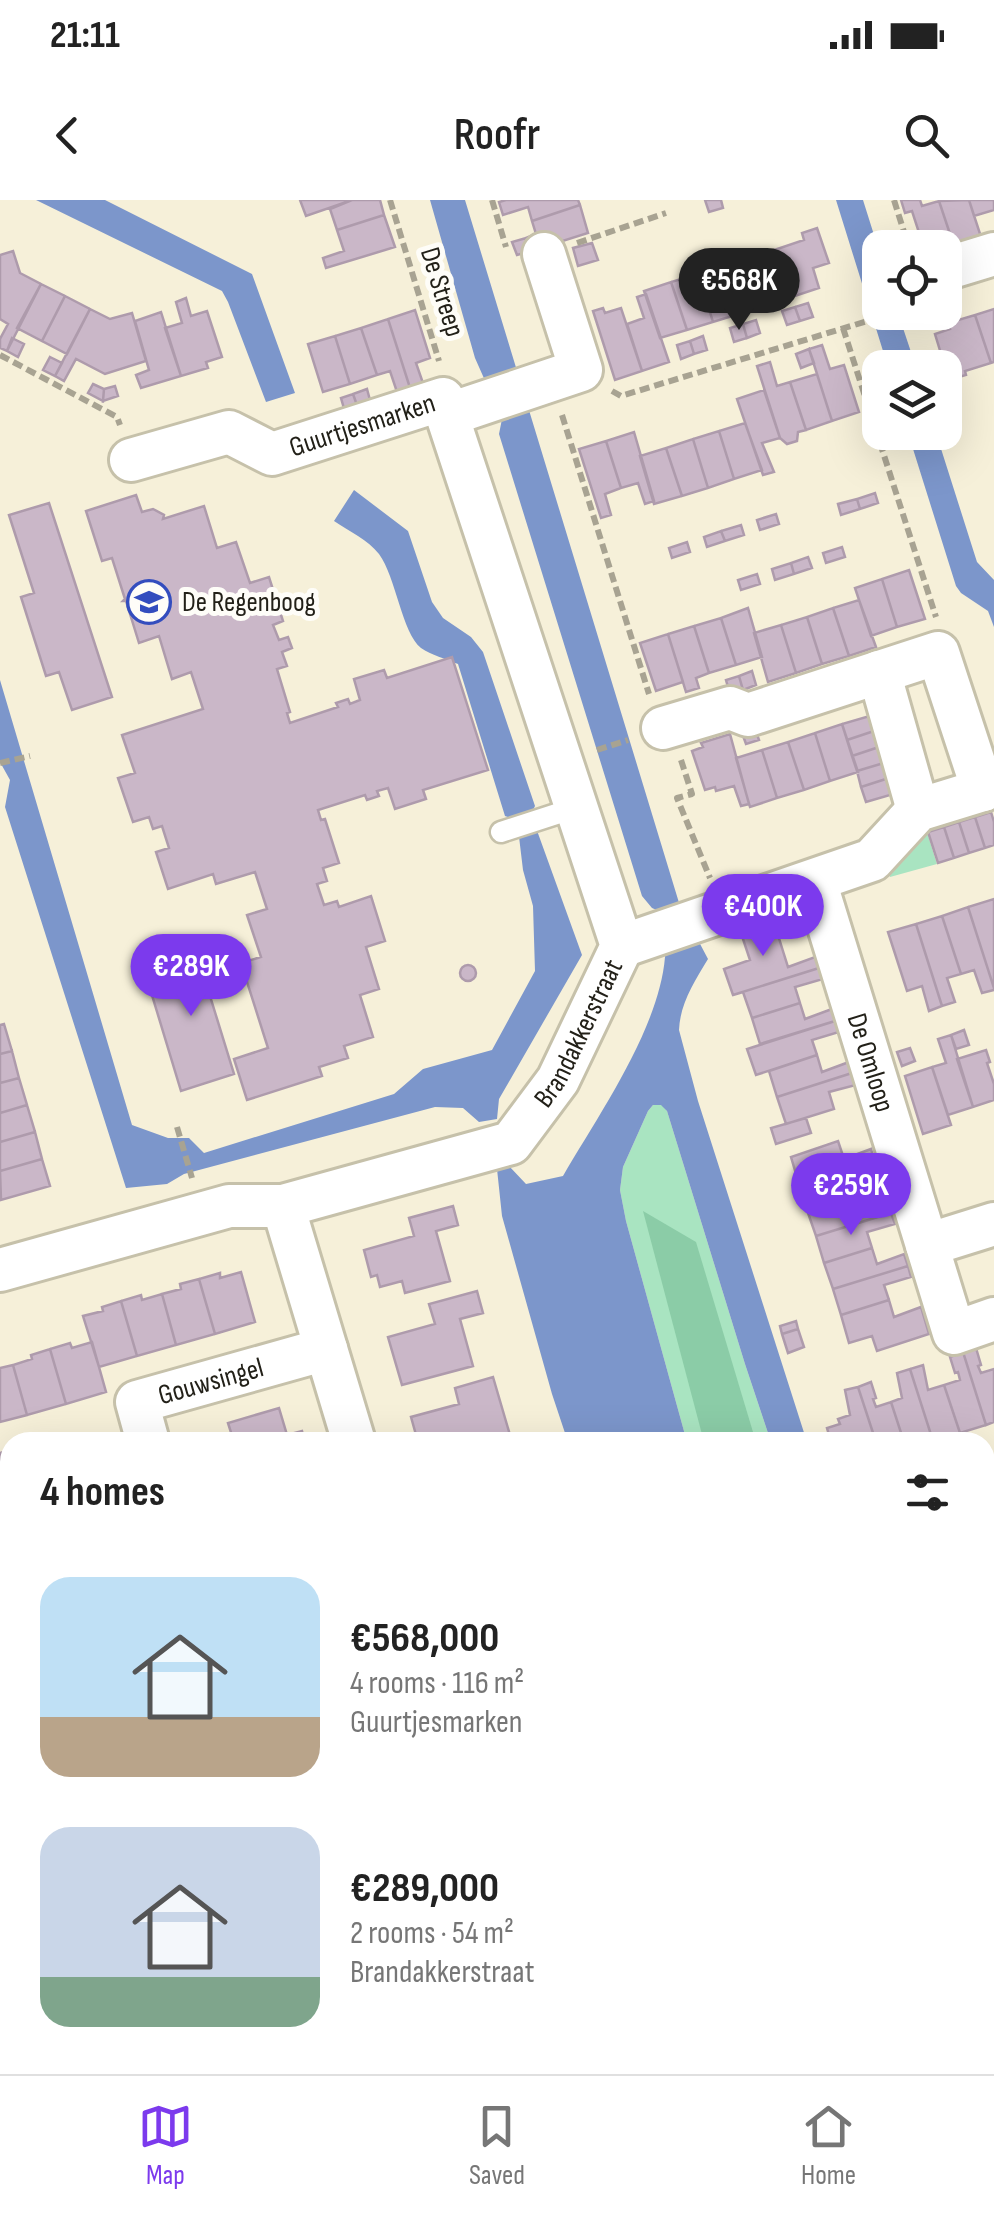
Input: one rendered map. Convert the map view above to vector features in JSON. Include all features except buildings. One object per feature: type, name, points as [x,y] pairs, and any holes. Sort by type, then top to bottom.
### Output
[{"type":"street","points":[[544,254],[558,377]]},
{"type":"street","points":[[962,264],[994,254]]},
{"type":"street","name":"Guurtjesmarken","points":[[131,460],[230,432],[272,454],[558,377]]},
{"type":"street","name":"Brandakkerstraat","points":[[0,1270],[230,1206],[282,1206],[511,1142],[558,1080],[636,942],[564,812],[455,406]]},
{"type":"street","points":[[636,942],[872,860],[918,810],[989,787],[938,653],[748,715],[730,708],[668,727]]},
{"type":"street","points":[[879,672],[918,810]]},
{"type":"street","name":"De Omloop","points":[[815,881],[954,1332],[994,1318]]},
{"type":"street","points":[[282,1206],[351,1432]]},
{"type":"street","points":[[927,1245],[994,1224]]},
{"type":"street","name":"Gouwsingel","points":[[145,1432],[137,1402],[326,1349]]},
{"type":"lane","points":[[501,832],[564,812]]},
{"type":"path","name":"De Streep","points":[[390,200],[455,406]]},
{"type":"path","points":[[894,200],[903,230]]},
{"type":"path","points":[[558,377],[620,396],[862,322]]},
{"type":"path","points":[[847,327],[943,638],[938,653]]},
{"type":"path","points":[[0,355],[118,417],[131,460]]},
{"type":"path","points":[[558,377],[655,714],[668,727],[692,794],[677,798],[718,914]]},
{"type":"path","points":[[0,763],[30,756]]},
{"type":"path","points":[[178,1127],[193,1184]]},
{"type":"green space","points":[[924,823],[937,864],[890,877],[888,869]]},
{"type":"green space","points":[[653,1105],[662,1105],[667,1111],[768,1432],[684,1432],[620,1190],[623,1167]]},
{"type":"green space","points":[[643,1211],[696,1242],[753,1432],[701,1432]]},
{"type":"water","points":[[36,200],[105,200],[252,274],[295,393],[266,402],[222,291]]},
{"type":"water","points":[[430,200],[465,200],[680,906],[708,959],[685,1002],[679,1030],[804,1432],[768,1432],[667,1111],[661,1105],[653,1105],[648,1111],[623,1167],[620,1190],[684,1432],[565,1432],[552,1394],[502,1216],[497,1169],[509,1166],[526,1184],[563,1176],[640,1042],[660,985],[664,940],[659,911],[642,896],[499,434],[502,419],[475,358]]},
{"type":"water","points":[[836,200],[863,200],[872,230],[862,230],[862,284]]},
{"type":"water","points":[[876,330],[904,330],[910,350],[883,350]]},
{"type":"water","points":[[913,450],[941,450],[977,562],[994,580],[994,627],[988,611],[956,586]]},
{"type":"water","points":[[354,490],[408,531],[432,602],[443,618],[471,637],[483,652],[535,806],[531,814],[582,955],[499,1099],[497,1119],[479,1122],[463,1108],[435,1107],[184,1174],[167,1184],[126,1188],[5,807],[10,780],[0,762],[0,680],[132,1125],[168,1138],[189,1138],[204,1153],[394,1094],[423,1069],[492,1050],[535,971],[533,906],[523,870],[517,820],[505,816],[458,664],[414,641],[379,554],[334,521]]},
{"type":"place","name":"De Regenboog","points":[[149,602]]}]
